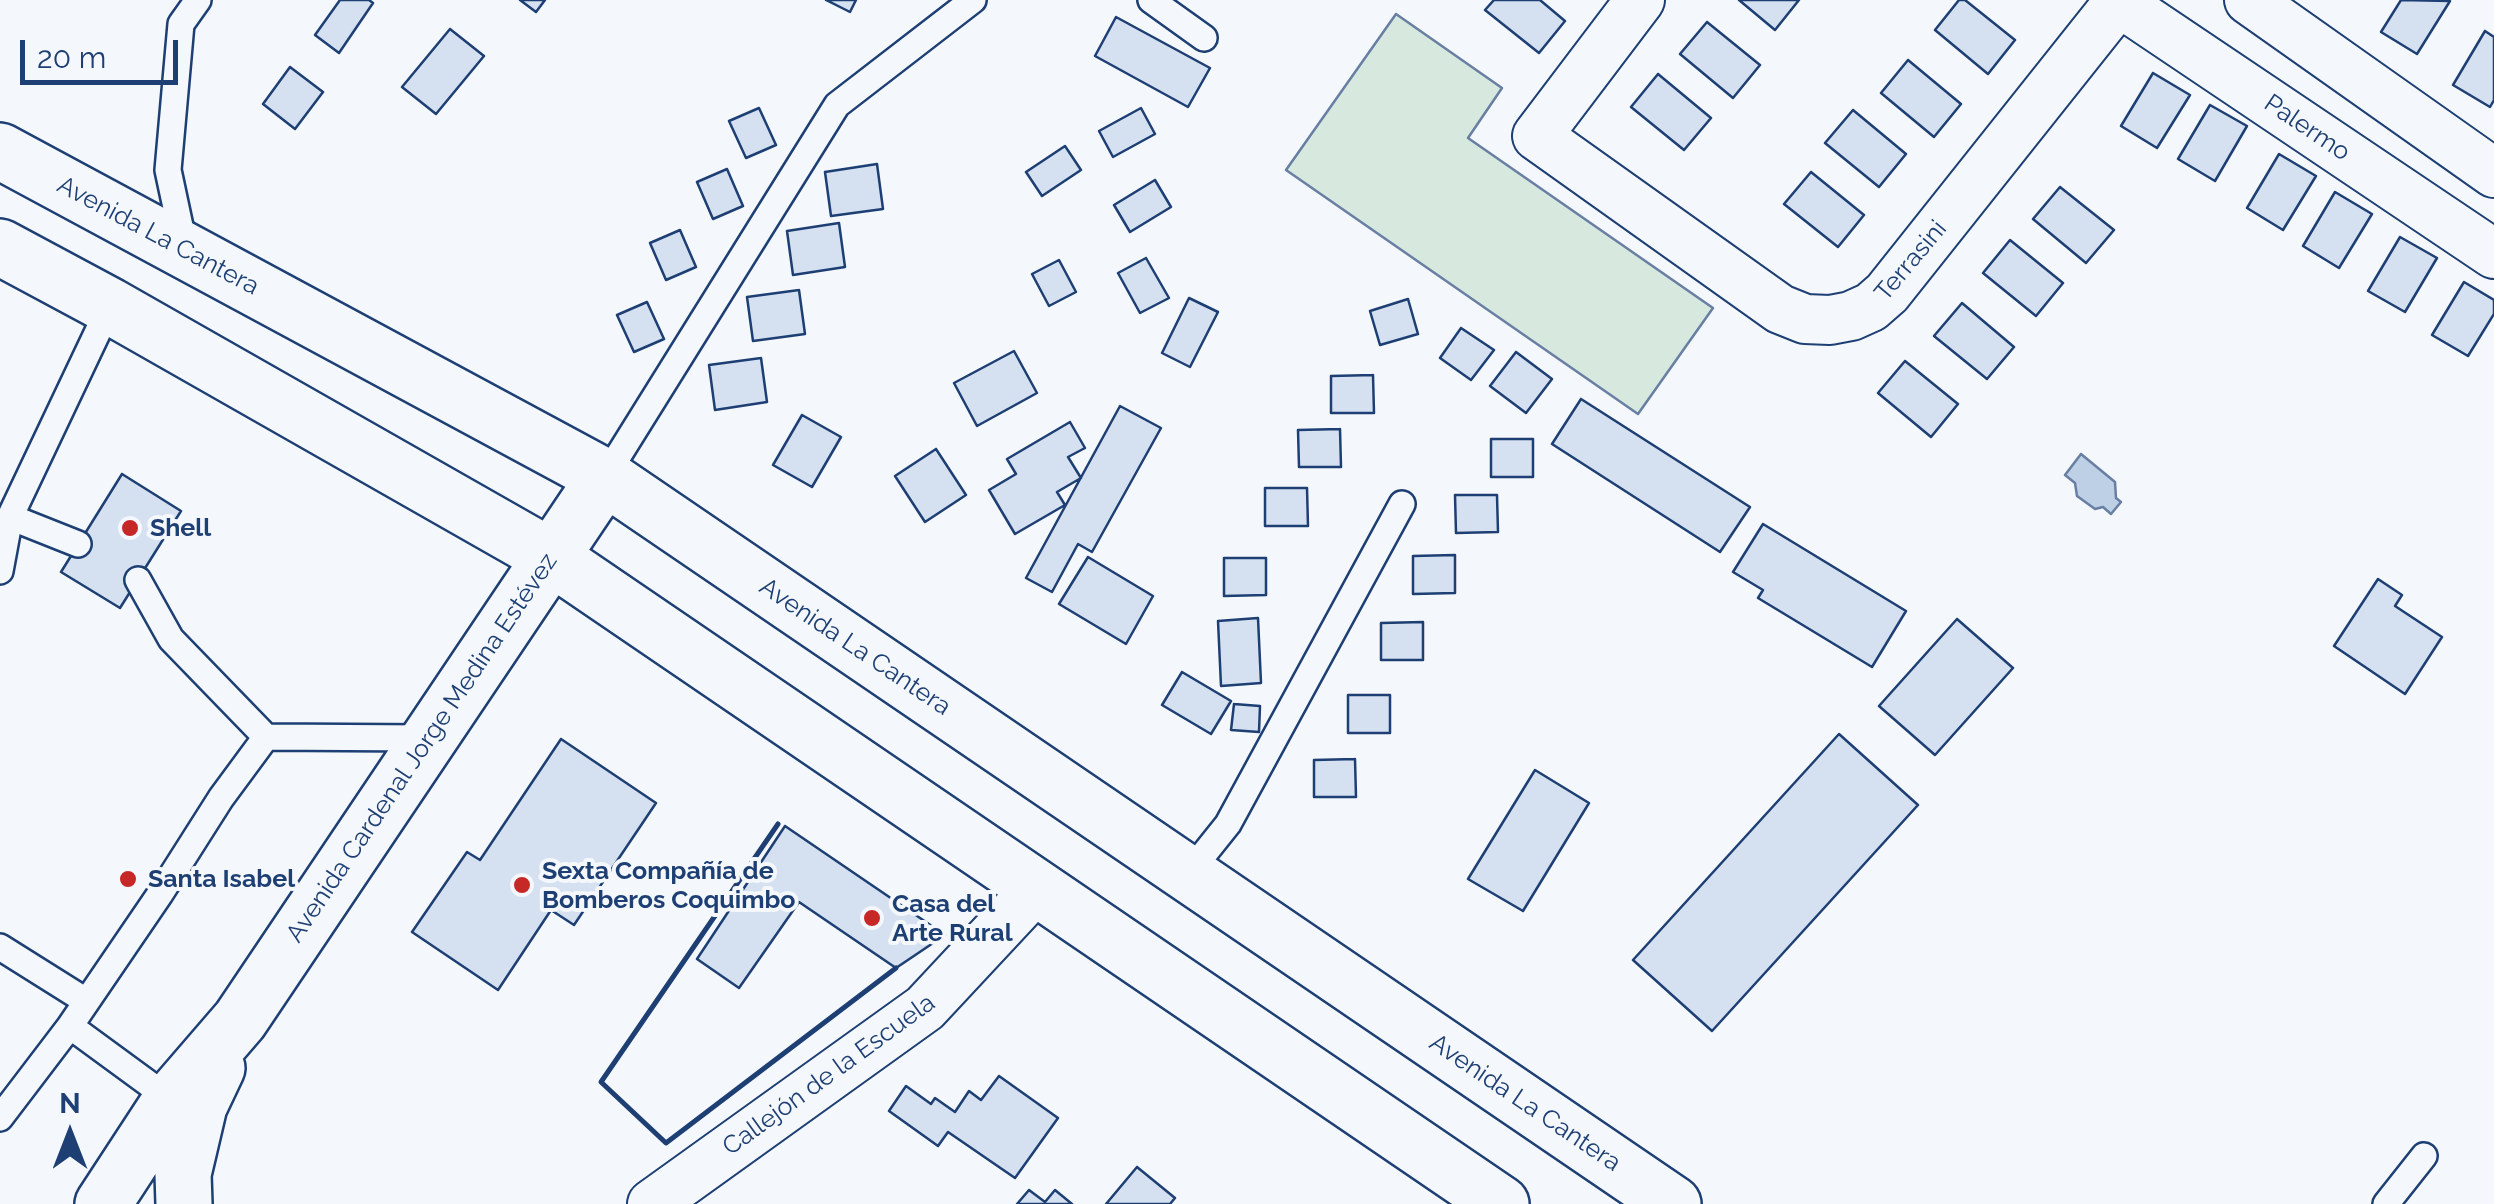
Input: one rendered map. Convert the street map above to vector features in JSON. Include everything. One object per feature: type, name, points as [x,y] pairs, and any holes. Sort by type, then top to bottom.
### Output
[{"type":"main road","name":"Avenida La Cantera","points":[[0,151],[605,477],[1673,1204]]},
{"type":"main road","points":[[0,247],[551,556],[1497,1203]]},
{"type":"main road","name":"Avenida Cardenal Jorge Medina Estévez","points":[[103,1204],[171,1100],[240,1020],[605,477]]},
{"type":"main road","name":"Avenida Cardenal Jorge Medina Estévez","points":[[184,1204],[183,1174],[199,1106],[240,1020]]},
{"type":"street","name":"Terrasini","points":[[1640,0],[1537,136],[1780,309],[1805,318],[1830,320],[1852,316],[1887,293],[2120,1]]},
{"type":"street","points":[[2249,0],[2494,173]]},
{"type":"street","name":"Palermo","points":[[2120,1],[2494,254]]},
{"type":"street","name":"Callejón de la Escuela","points":[[652,1204],[926,1008],[1036,890]]},
{"type":"lane","points":[[184,250],[168,170],[181,24],[198,0]]},
{"type":"lane","points":[[605,477],[837,105],[973,0]]},
{"type":"lane","points":[[1150,0],[1204,38]]},
{"type":"lane","points":[[0,571],[10,517],[110,306]]},
{"type":"lane","points":[[1188,874],[1228,824],[1402,504]]},
{"type":"lane","points":[[10,517],[78,544]]},
{"type":"lane","points":[[138,580],[171,639],[266,737],[429,738]]},
{"type":"lane","points":[[0,1118],[70,1026],[221,798],[266,737]]},
{"type":"lane","points":[[0,947],[86,1001]]},
{"type":"lane","points":[[70,1026],[171,1100]]},
{"type":"lane","points":[[2386,1204],[2424,1156]]},
{"type":"shaded area","points":[[1396,14],[1502,88],[1468,138],[1713,308],[1638,414],[1286,170]]},
{"type":"water","points":[[2081,454],[2115,482],[2116,498],[2121,502],[2111,514],[2103,507],[2095,509],[2077,496],[2075,483],[2065,475]]},
{"type":"building","points":[[340,0],[373,3],[339,53],[315,35]]},
{"type":"building","points":[[520,0],[545,0],[536,12]]},
{"type":"building","points":[[826,0],[856,0],[850,12]]},
{"type":"building","points":[[1494,0],[1540,0],[1565,21],[1539,53],[1485,10]]},
{"type":"building","points":[[1739,0],[1799,0],[1775,30]]},
{"type":"building","points":[[1959,0],[1965,0],[2015,40],[1988,74],[1935,30]]},
{"type":"building","points":[[2401,0],[2450,1],[2417,54],[2381,32]]},
{"type":"building","points":[[1116,17],[1210,68],[1188,107],[1095,56]]},
{"type":"building","points":[[1707,22],[1760,65],[1733,98],[1680,54]]},
{"type":"building","points":[[450,29],[484,56],[436,114],[402,87]]},
{"type":"building","points":[[2485,31],[2494,37],[2494,100],[2490,107],[2453,85]]},
{"type":"building","points":[[1908,60],[1961,104],[1934,137],[1881,93]]},
{"type":"building","points":[[290,67],[323,92],[295,129],[263,104]]},
{"type":"building","points":[[2153,73],[2190,95],[2157,148],[2121,126]]},
{"type":"building","points":[[1658,74],[1711,118],[1684,150],[1631,107]]},
{"type":"building","points":[[2210,105],[2247,126],[2215,181],[2178,159]]},
{"type":"building","points":[[759,108],[776,145],[746,158],[729,121]]},
{"type":"building","points":[[1141,108],[1155,134],[1113,157],[1099,131]]},
{"type":"building","points":[[1853,110],[1906,154],[1879,187],[1825,143]]},
{"type":"building","points":[[1065,146],[1081,170],[1042,196],[1026,172]]},
{"type":"building","points":[[2279,154],[2316,176],[2283,230],[2247,208]]},
{"type":"building","points":[[877,164],[883,209],[831,216],[825,172]]},
{"type":"building","points":[[727,169],[743,206],[713,219],[697,182]]},
{"type":"building","points":[[1811,172],[1864,215],[1838,247],[1784,204]]},
{"type":"building","points":[[1155,180],[1171,207],[1130,232],[1114,205]]},
{"type":"building","points":[[2060,187],[2114,230],[2086,263],[2033,219]]},
{"type":"building","points":[[2335,192],[2372,214],[2339,268],[2303,246]]},
{"type":"building","points":[[839,223],[845,267],[793,275],[787,231]]},
{"type":"building","points":[[680,230],[696,267],[666,280],[650,243]]},
{"type":"building","points":[[2400,237],[2437,258],[2405,312],[2368,291]]},
{"type":"building","points":[[2010,240],[2063,283],[2036,316],[1983,273]]},
{"type":"building","points":[[1146,258],[1169,298],[1140,313],[1118,273]]},
{"type":"building","points":[[1059,260],[1076,292],[1049,306],[1032,274]]},
{"type":"building","points":[[2464,282],[2494,300],[2494,314],[2468,356],[2432,335]]},
{"type":"building","points":[[799,290],[805,334],[753,341],[747,297]]},
{"type":"building","points":[[1189,298],[1218,312],[1190,367],[1162,353]]},
{"type":"building","points":[[1408,299],[1418,334],[1380,345],[1370,311]]},
{"type":"building","points":[[647,302],[664,339],[634,352],[617,315]]},
{"type":"building","points":[[1962,303],[2014,347],[1987,379],[1934,336]]},
{"type":"building","points":[[1461,328],[1494,350],[1471,380],[1440,358]]},
{"type":"building","points":[[1014,351],[1037,393],[977,426],[954,383]]},
{"type":"building","points":[[1516,352],[1552,379],[1526,413],[1490,386]]},
{"type":"building","points":[[761,358],[767,402],[715,410],[709,365]]},
{"type":"building","points":[[1905,361],[1958,404],[1931,437],[1878,393]]},
{"type":"building","points":[[1373,375],[1374,413],[1331,413],[1331,376]]},
{"type":"building","points":[[1581,399],[1750,507],[1720,552],[1552,444]]},
{"type":"building","points":[[1120,406],[1161,428],[1092,552],[1078,544],[1052,592],[1026,578]]},
{"type":"building","points":[[802,415],[841,437],[812,487],[773,465]]},
{"type":"building","points":[[1070,422],[1085,448],[1068,457],[1081,478],[1057,492],[1065,505],[1015,534],[989,490],[1016,474],[1007,459]]},
{"type":"building","points":[[1340,429],[1341,467],[1299,467],[1298,430]]},
{"type":"building","points":[[1491,439],[1533,439],[1533,477],[1491,477]]},
{"type":"building","points":[[936,449],[966,495],[925,522],[895,476]]},
{"type":"building","name":"Shell","points":[[122,474],[181,511],[120,608],[61,572]]},
{"type":"building","points":[[1265,488],[1307,488],[1308,526],[1265,526]]},
{"type":"building","points":[[1455,495],[1497,495],[1498,532],[1456,533]]},
{"type":"building","points":[[1763,524],[1906,611],[1872,667],[1758,598],[1763,590],[1733,572]]},
{"type":"building","points":[[1455,555],[1455,593],[1413,594],[1413,556]]},
{"type":"building","points":[[1088,557],[1153,596],[1126,644],[1059,604]]},
{"type":"building","points":[[1224,558],[1266,558],[1266,595],[1224,596]]},
{"type":"building","points":[[2378,579],[2402,595],[2395,606],[2442,637],[2405,694],[2334,646]]},
{"type":"building","points":[[1258,618],[1261,683],[1221,686],[1218,621]]},
{"type":"building","points":[[1957,619],[2013,668],[1935,755],[1879,706]]},
{"type":"building","points":[[1423,622],[1423,660],[1381,660],[1381,623]]},
{"type":"building","points":[[1182,672],[1231,701],[1211,734],[1162,705]]},
{"type":"building","points":[[1348,695],[1390,695],[1390,733],[1348,733]]},
{"type":"building","points":[[1234,704],[1260,706],[1259,732],[1231,730]]},
{"type":"building","points":[[1839,734],[1918,805],[1712,1031],[1633,960]]},
{"type":"building","name":"Sexta Compañía de Bomberos Coquimbo","points":[[561,739],[656,803],[574,925],[551,910],[498,990],[412,932],[467,852],[480,860]]},
{"type":"building","points":[[1355,759],[1356,797],[1314,797],[1314,760]]},
{"type":"building","points":[[1535,770],[1589,803],[1523,911],[1468,879]]},
{"type":"building","name":"Casa del Arte Rural","points":[[785,826],[945,935],[896,968],[799,902],[739,988],[697,959]]},
{"type":"building","points":[[999,1076],[1058,1118],[1015,1178],[948,1132],[938,1146],[889,1111],[906,1086],[931,1104],[935,1098],[955,1112],[969,1091],[981,1100]]},
{"type":"building","points":[[1137,1167],[1175,1198],[1170,1204],[1106,1204]]},
{"type":"building","points":[[1029,1190],[1045,1202],[1055,1190],[1072,1204],[1017,1204]]},
{"type":"wall","points":[[778,824],[601,1082],[666,1143],[896,968]]},
{"type":"place","name":"Shell","points":[[130,528]]},
{"type":"place","name":"Santa Isabel","points":[[128,879]]},
{"type":"place","name":"Sexta Compañía de Bomberos Coquimbo","points":[[522,885]]},
{"type":"place","name":"Casa del Arte Rural","points":[[872,918]]}]
